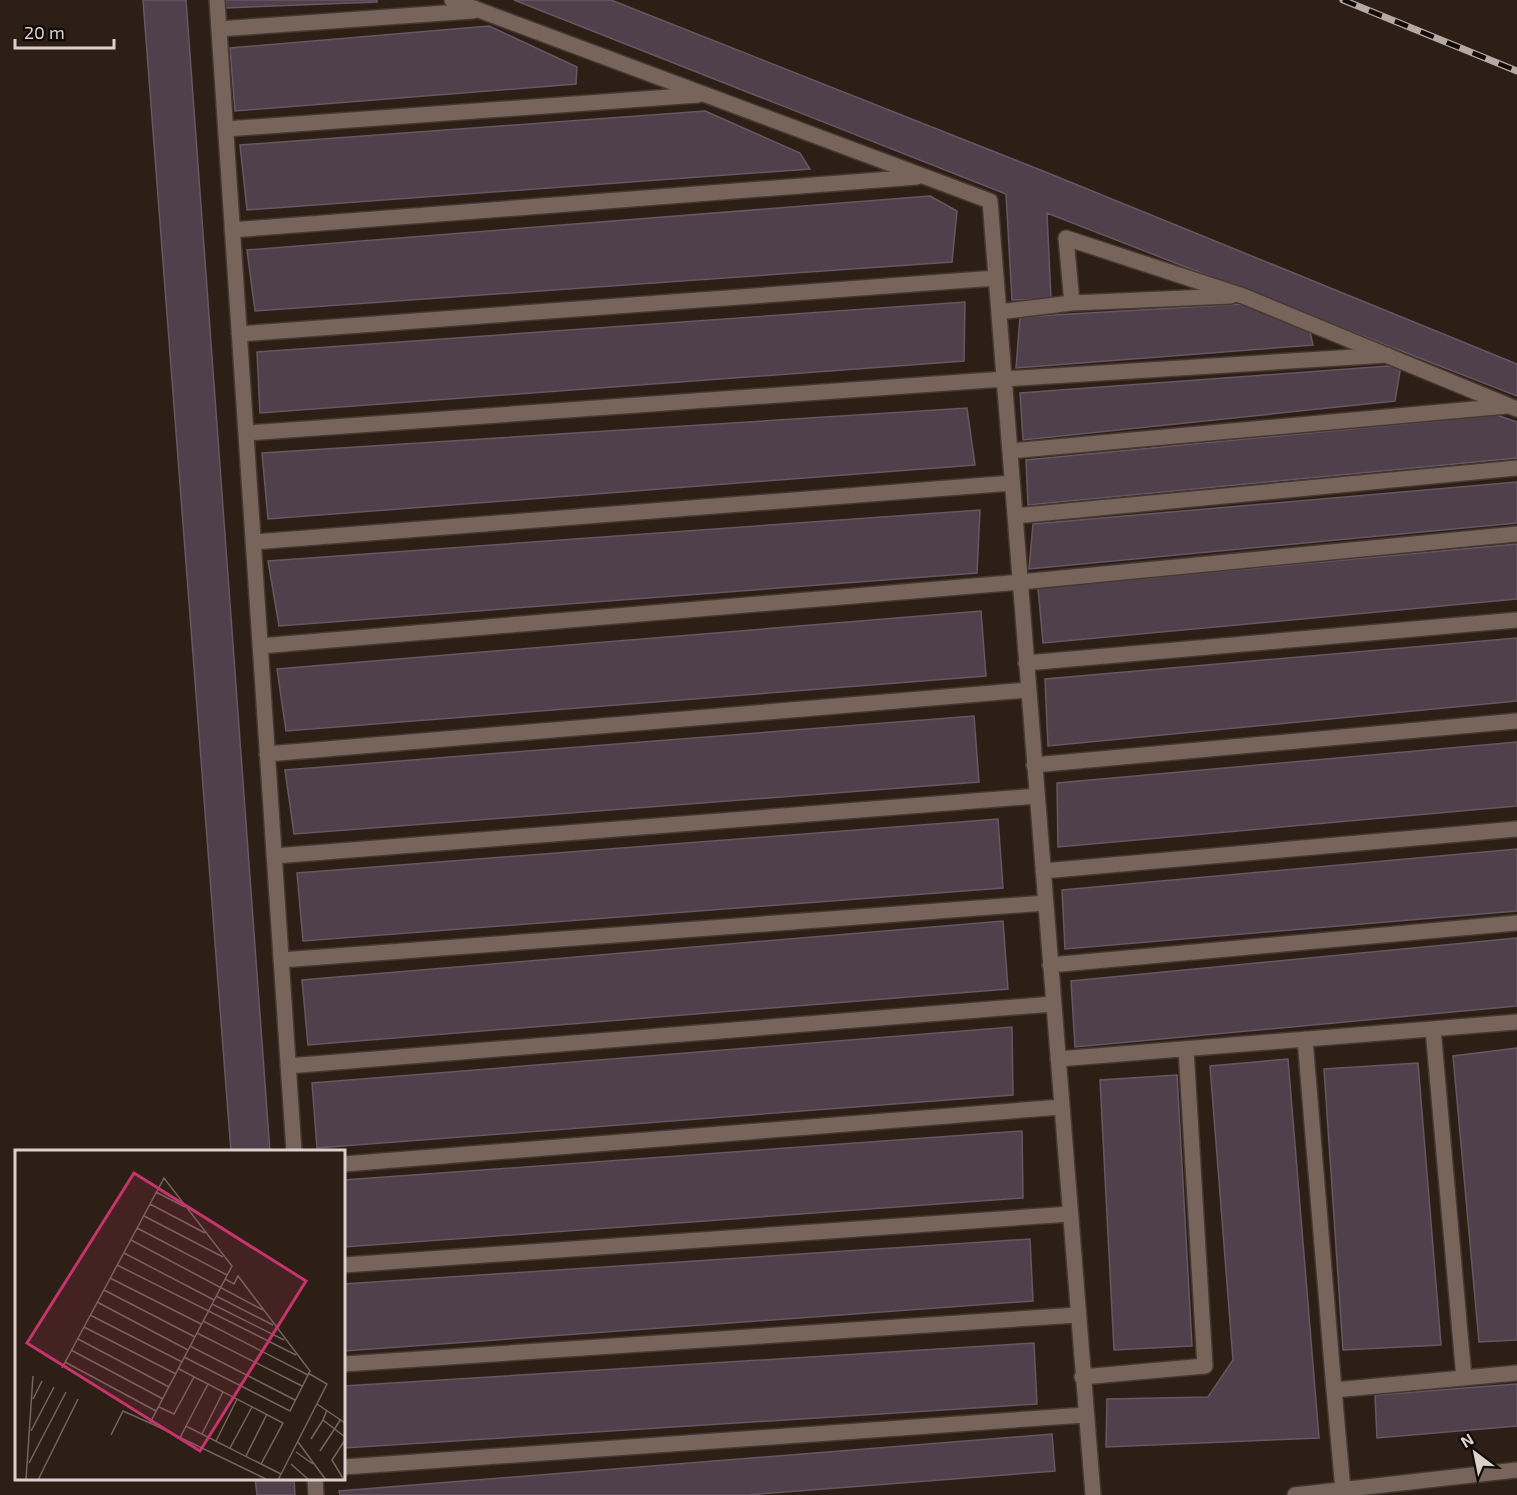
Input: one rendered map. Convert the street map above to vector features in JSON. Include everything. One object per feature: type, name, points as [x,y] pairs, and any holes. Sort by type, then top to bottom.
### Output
[{"type":"lane","points":[[217,0],[294,1150]]},
{"type":"lane","points":[[452,0],[990,201],[1093,1495]]},
{"type":"lane","points":[[219,29],[480,10]]},
{"type":"lane","points":[[226,129],[705,94]]},
{"type":"lane","points":[[232,230],[924,176]]},
{"type":"lane","points":[[1072,303],[1066,238],[1243,296],[1514,407]]},
{"type":"lane","points":[[239,334],[996,278]]},
{"type":"lane","points":[[999,312],[1072,303],[1243,296]]},
{"type":"lane","points":[[246,433],[1004,379],[1387,355]]},
{"type":"lane","points":[[1010,451],[1514,407]]},
{"type":"lane","points":[[1015,516],[1517,468]]},
{"type":"lane","points":[[253,542],[1012,483]]},
{"type":"lane","points":[[260,646],[1020,582],[1517,534]]},
{"type":"lane","points":[[1026,663],[1517,620]]},
{"type":"lane","points":[[267,754],[1028,690]]},
{"type":"lane","points":[[1034,765],[1517,721]]},
{"type":"lane","points":[[274,856],[1037,795]]},
{"type":"lane","points":[[1043,870],[1517,829]]},
{"type":"lane","points":[[281,960],[1045,903]]},
{"type":"lane","points":[[1050,965],[1517,923]]},
{"type":"lane","points":[[288,1066],[1053,1004]]},
{"type":"lane","points":[[1058,1059],[1517,1022]]},
{"type":"lane","points":[[1433,1029],[1464,1378]]},
{"type":"lane","points":[[1305,1039],[1343,1490]]},
{"type":"lane","points":[[1082,1377],[1205,1366],[1186,1049]]},
{"type":"lane","points":[[345,1164],[1061,1107]]},
{"type":"lane","points":[[345,1265],[1070,1214]]},
{"type":"lane","points":[[345,1364],[1077,1316]]},
{"type":"lane","points":[[1334,1390],[1517,1373]]},
{"type":"lane","points":[[345,1467],[1085,1415]]},
{"type":"lane","points":[[1295,1495],[1517,1470]]},
{"type":"lane","points":[[315,1480],[316,1495]]},
{"type":"building","points":[[143,0],[186,0],[270,1150],[231,1150]]},
{"type":"building","points":[[226,0],[377,0],[377,2],[225,8]]},
{"type":"building","points":[[514,0],[611,0],[1043,171],[1517,364],[1517,396],[1047,213],[1051,299],[1012,300],[1006,194]]},
{"type":"building","points":[[489,26],[577,67],[576,84],[235,111],[230,48]]},
{"type":"building","points":[[705,111],[800,153],[810,169],[247,210],[240,145]]},
{"type":"building","points":[[930,196],[957,211],[952,262],[255,311],[247,250]]},
{"type":"building","points":[[965,302],[964,361],[260,413],[257,352]]},
{"type":"building","points":[[1243,304],[1309,327],[1313,345],[1016,368],[1020,317]]},
{"type":"building","points":[[1401,365],[1395,401],[1023,440],[1020,393]]},
{"type":"building","points":[[967,408],[975,465],[268,519],[262,453]]},
{"type":"building","points":[[1497,415],[1517,422],[1517,458],[1028,505],[1026,460]]},
{"type":"building","points":[[1517,482],[1517,523],[1029,569],[1033,524]]},
{"type":"building","points":[[980,510],[977,573],[279,626],[268,561]]},
{"type":"building","points":[[1517,544],[1517,599],[1043,643],[1038,588]]},
{"type":"building","points":[[981,611],[986,676],[286,731],[277,669]]},
{"type":"building","points":[[1517,638],[1517,701],[1048,746],[1045,679]]},
{"type":"building","points":[[974,716],[979,782],[294,834],[285,770]]},
{"type":"building","points":[[1517,742],[1517,806],[1058,847],[1057,783]]},
{"type":"building","points":[[998,819],[1003,888],[303,941],[297,873]]},
{"type":"building","points":[[1517,849],[1517,911],[1065,949],[1062,890]]},
{"type":"building","points":[[1003,921],[1008,989],[308,1045],[302,980]]},
{"type":"building","points":[[1517,938],[1517,1006],[1075,1047],[1071,981]]},
{"type":"building","points":[[1012,1027],[1013,1095],[317,1148],[312,1083]]},
{"type":"building","points":[[1517,1048],[1517,1340],[1479,1342],[1453,1056]]},
{"type":"building","points":[[1288,1059],[1319,1438],[1106,1447],[1107,1399],[1208,1397],[1233,1360],[1210,1066]]},
{"type":"building","points":[[1418,1063],[1441,1345],[1343,1350],[1324,1069]]},
{"type":"building","points":[[1177,1075],[1192,1346],[1114,1350],[1100,1080]]},
{"type":"building","points":[[1022,1131],[1023,1198],[345,1247],[345,1180]]},
{"type":"building","points":[[1030,1239],[1033,1301],[345,1351],[345,1284]]},
{"type":"building","points":[[1034,1343],[1037,1404],[345,1448],[345,1386]]},
{"type":"building","points":[[1517,1384],[1517,1426],[1377,1438],[1375,1395]]},
{"type":"building","points":[[1052,1434],[1055,1471],[747,1495],[340,1495],[339,1491]]},
{"type":"building","points":[[255,1480],[294,1480],[295,1495],[257,1495]]},
{"type":"railway","points":[[1343,0],[1517,71]]}]
